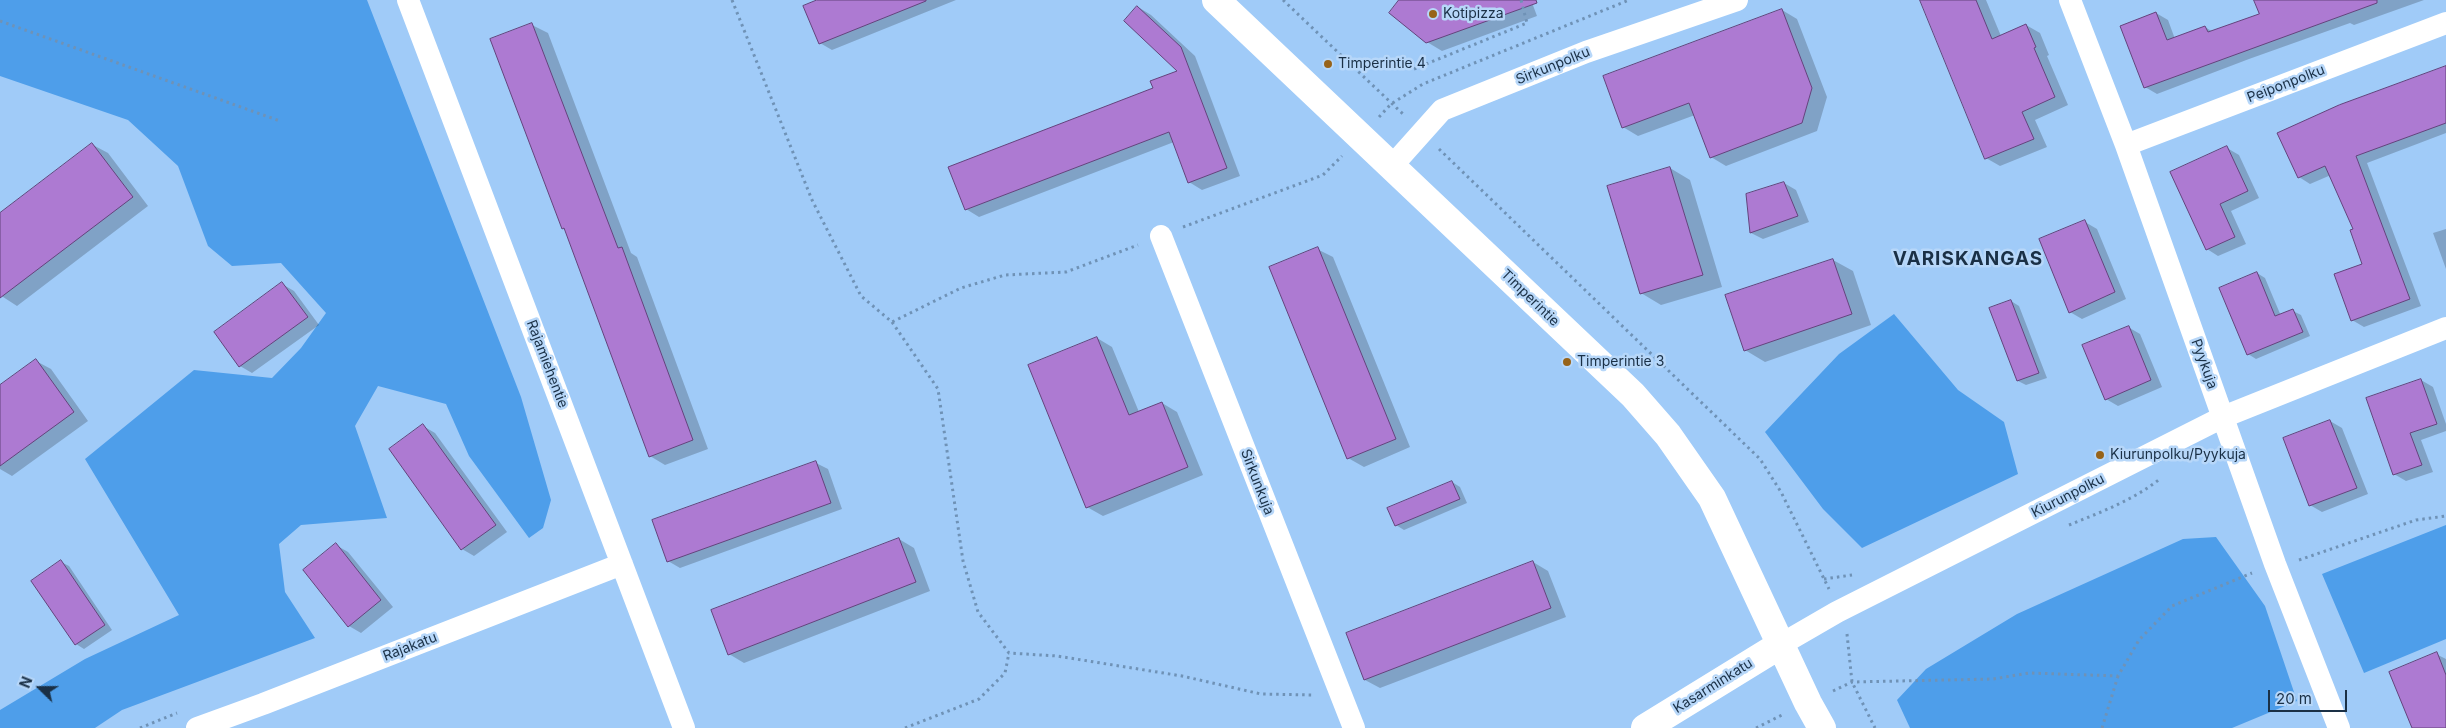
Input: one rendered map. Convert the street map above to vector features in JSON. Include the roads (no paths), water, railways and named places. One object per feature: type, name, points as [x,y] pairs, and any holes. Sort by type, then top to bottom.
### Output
[{"type":"street","name":"Rajamiehentie","points":[[408,0],[684,728]]},
{"type":"street","name":"Timperintie","points":[[1216,0],[1633,396],[1668,435],[1712,498],[1780,645],[1822,728]]},
{"type":"street","name":"Sirkunpolku","points":[[1392,166],[1442,110],[1586,52],[1737,0]]},
{"type":"street","name":"Pyykuja","points":[[2070,0],[2126,145],[2275,564],[2339,728]]},
{"type":"street","name":"Peiponpolku","points":[[2126,145],[2446,23]]},
{"type":"street","name":"Sirkunkuja","points":[[1161,236],[1354,728]]},
{"type":"street","name":"Kiurunpolku","points":[[1780,645],[1837,612],[2223,417],[2446,328]]},
{"type":"street","name":"Rajakatu","points":[[197,728],[622,564]]},
{"type":"street","name":"Kasarminkatu","points":[[1645,728],[1780,645]]},
{"type":"place","name":"Kotipizza","points":[[1433,14]]},
{"type":"place","name":"Timperintie 4","points":[[1328,64]]},
{"type":"place","name":"Timperintie 3","points":[[1567,362]]},
{"type":"place","name":"Kiurunpolku/Pyykuja","points":[[2100,455]]},
{"type":"district","name":"VARISKANGAS","points":[[1968,259]]}]
